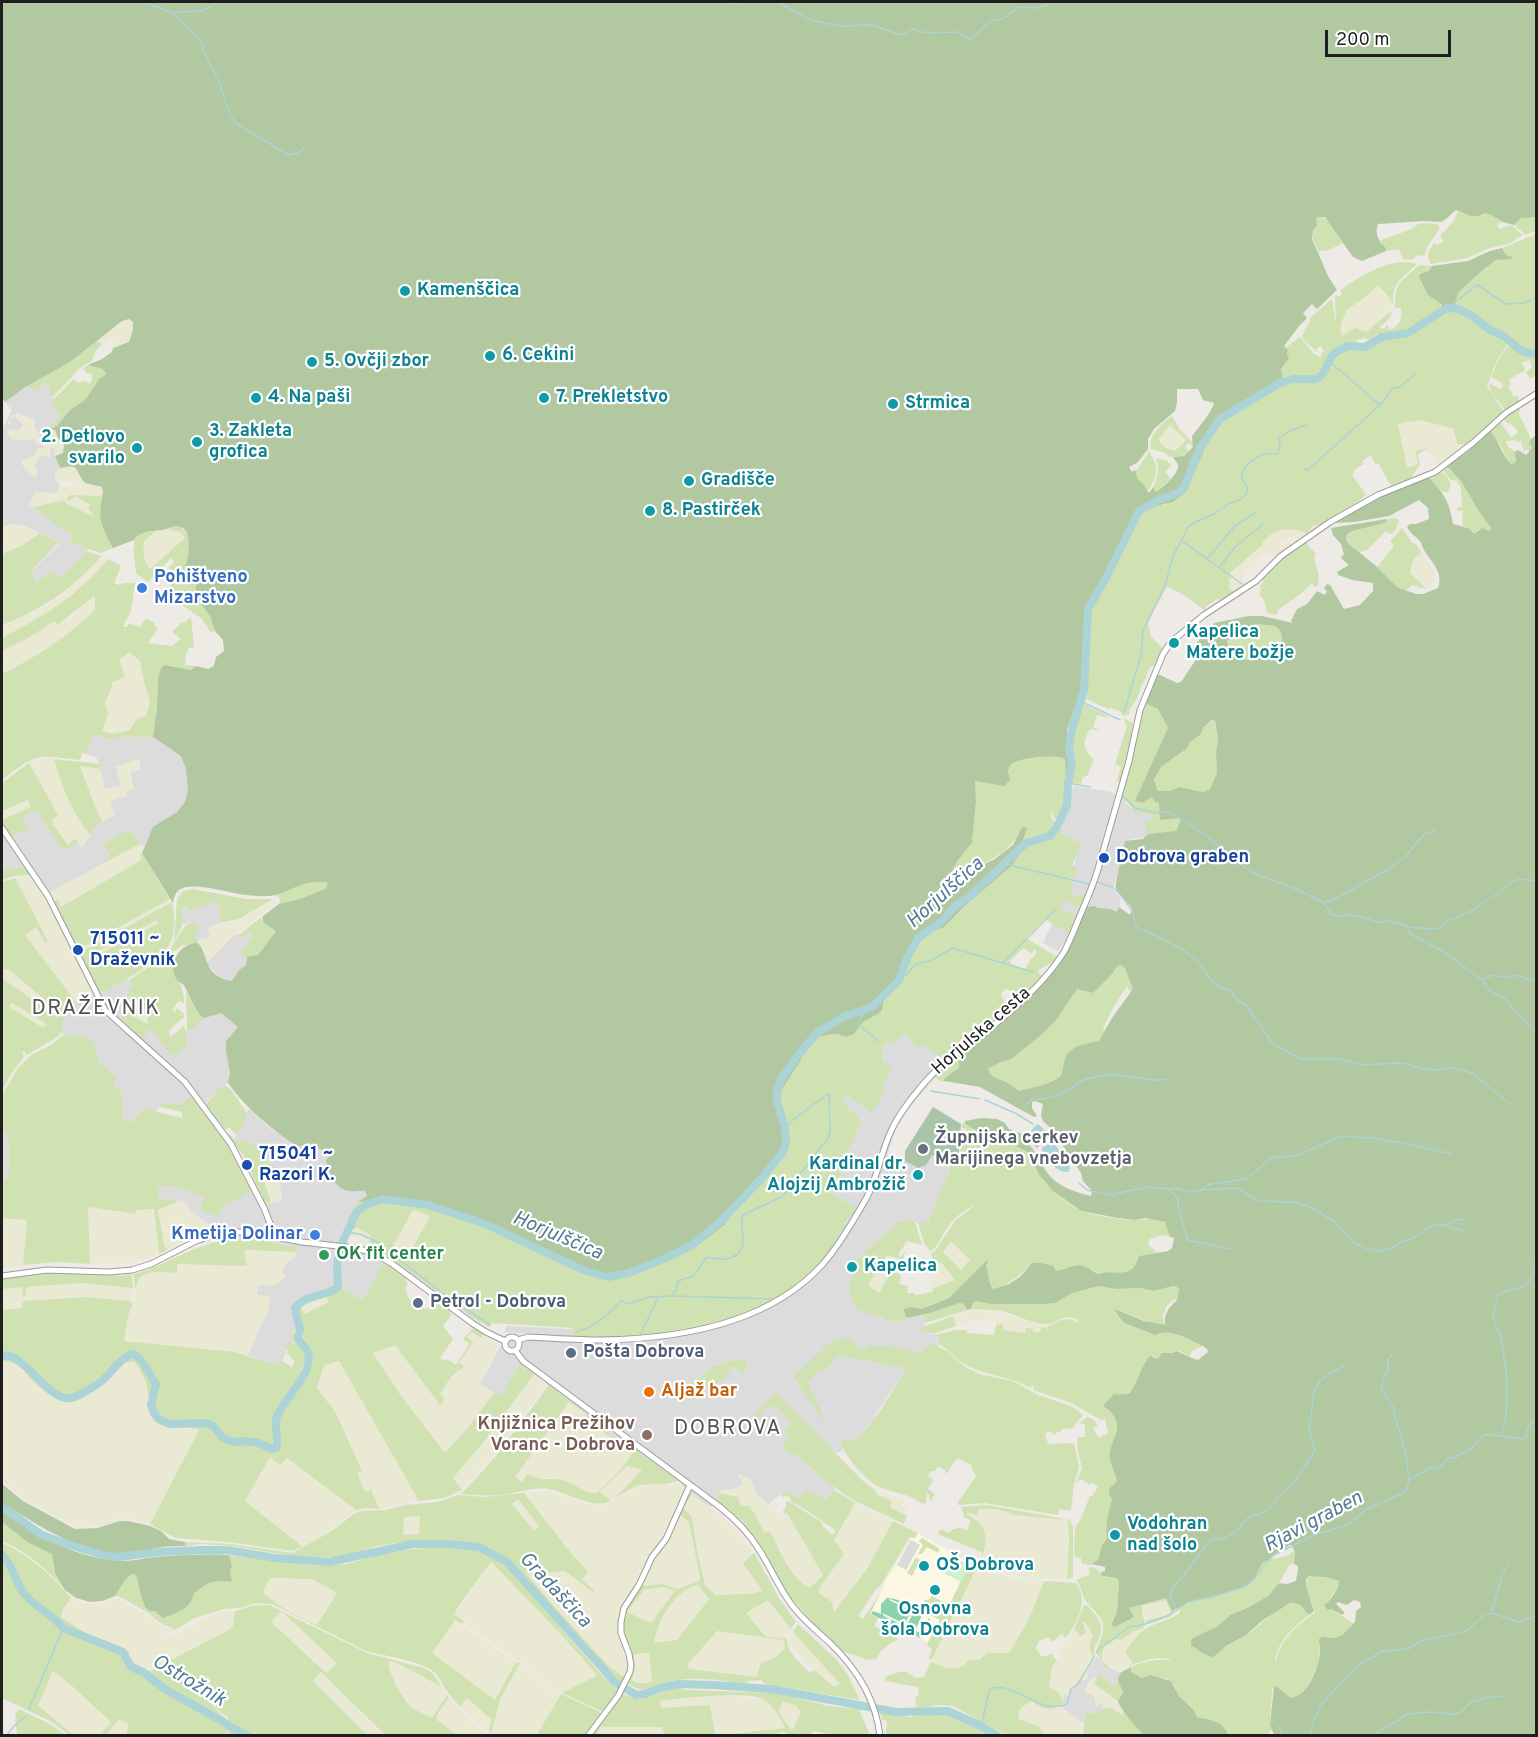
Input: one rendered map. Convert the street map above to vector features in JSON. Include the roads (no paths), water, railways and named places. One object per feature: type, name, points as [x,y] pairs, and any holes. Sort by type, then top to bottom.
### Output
[{"type":"street","name":"Horjulska cesta","points":[[518,1340],[528,1337],[617,1340],[697,1330],[739,1318],[766,1306],[791,1292],[820,1267],[836,1247],[867,1197],[891,1130],[926,1080],[962,1048],[988,1031],[1025,997],[1065,950],[1093,886],[1129,761],[1138,716],[1153,676],[1167,648],[1190,626],[1256,580],[1276,560],[1303,540],[1358,506],[1398,486],[1435,472],[1474,442],[1506,413],[1536,394]]},
{"type":"street","points":[[2,828],[48,896],[105,1010],[185,1082],[231,1144],[264,1208],[272,1226],[272,1236]]},
{"type":"street","points":[[2,1276],[47,1270],[109,1272],[132,1270],[151,1264],[196,1241],[214,1235],[242,1232],[337,1245],[363,1250],[385,1258],[472,1323],[505,1341]]},
{"type":"street","points":[[505,1341],[511,1336],[518,1340],[518,1347],[515,1350]]},
{"type":"street","points":[[505,1341],[505,1346],[515,1350],[523,1361],[739,1523],[758,1547],[800,1615],[853,1669],[868,1694],[880,1736]]},
{"type":"street","points":[[588,1736],[618,1696],[631,1665],[621,1633],[624,1608],[652,1557],[666,1539],[690,1485]]},
{"type":"water","points":[[1038,1124],[1050,1135],[1042,1144],[1035,1142],[1029,1136]]},
{"type":"water","points":[[1051,1141],[1070,1168],[1068,1172],[1056,1168],[1042,1151],[1042,1148]]},
{"type":"waterway","points":[[143,2],[173,13],[202,43],[203,50],[218,79],[230,115],[236,123],[288,155],[305,148]]},
{"type":"waterway","points":[[173,13],[204,10],[216,2]]},
{"type":"waterway","points":[[716,2],[739,4],[749,2]]},
{"type":"waterway","points":[[777,2],[810,20],[839,26],[873,25],[901,35],[912,29],[926,33],[957,32],[971,39],[990,21],[1002,19],[1019,7],[1037,8],[1053,2]]},
{"type":"waterway","points":[[1447,308],[1477,285],[1506,304],[1523,303],[1536,298]]},
{"type":"waterway","name":"Horjulščica","points":[[2,1356],[10,1356],[17,1360],[58,1395],[73,1398],[103,1380],[121,1361],[134,1354],[144,1364],[156,1384],[151,1405],[159,1419],[169,1424],[206,1423],[213,1426],[223,1438],[234,1442],[259,1443],[272,1449],[276,1448],[277,1444],[277,1416],[303,1377],[309,1361],[308,1353],[298,1338],[300,1329],[295,1308],[304,1300],[328,1293],[338,1287],[337,1264],[343,1241],[357,1211],[368,1204],[383,1199],[428,1205],[483,1223],[583,1270],[608,1277],[629,1273],[692,1245],[721,1221],[783,1152],[786,1142],[785,1128],[777,1102],[777,1091],[780,1081],[797,1056],[818,1032],[843,1017],[872,1007],[899,980],[918,938],[942,921],[955,906],[968,898],[1026,843],[1050,836],[1057,827],[1067,805],[1072,765],[1069,748],[1072,729],[1084,690],[1088,609],[1139,511],[1184,488],[1199,449],[1220,419],[1280,383],[1293,379],[1316,379],[1322,375],[1332,356],[1348,346],[1365,347],[1382,337],[1408,333],[1447,308],[1465,312],[1522,351],[1536,353]]},
{"type":"waterway","points":[[1330,362],[1380,405],[1393,388],[1400,387],[1415,374]]},
{"type":"waterway","points":[[1304,469],[1308,470],[1380,405]]},
{"type":"waterway","points":[[1124,713],[1141,655],[1143,630],[1165,586],[1173,556],[1189,526],[1246,495],[1248,488],[1242,477],[1247,466],[1263,454],[1277,454],[1280,447],[1279,439],[1289,431],[1307,425]]},
{"type":"waterway","points":[[1207,559],[1235,526],[1255,513]]},
{"type":"waterway","points":[[1219,568],[1235,547],[1264,523]]},
{"type":"waterway","points":[[1182,541],[1242,584]]},
{"type":"waterway","points":[[1080,701],[1120,719]]},
{"type":"waterway","points":[[1068,783],[1090,787]]},
{"type":"waterway","points":[[1123,796],[1135,808],[1157,813],[1168,812],[1177,816],[1204,834],[1251,872],[1296,889],[1324,903],[1331,914],[1351,915],[1379,923],[1389,921],[1407,926],[1410,934],[1443,951],[1481,979],[1490,991],[1504,998],[1527,1024],[1536,1030]]},
{"type":"waterway","points":[[1326,902],[1390,868],[1406,857],[1425,834],[1436,830]]},
{"type":"waterway","points":[[1005,864],[1089,884]]},
{"type":"waterway","points":[[1409,927],[1439,928],[1447,921],[1472,911],[1511,882],[1520,879],[1536,881]]},
{"type":"waterway","points":[[1097,882],[1112,887],[1119,893],[1132,910],[1135,925],[1139,929],[1168,941],[1188,953],[1217,986],[1230,990],[1236,999],[1246,1005],[1273,1044],[1301,1059],[1338,1059],[1364,1065],[1397,1063],[1423,1069],[1463,1070],[1473,1074],[1512,1105]]},
{"type":"waterway","points":[[900,977],[907,974],[916,964],[930,961],[953,948],[1003,963],[1055,910]]},
{"type":"waterway","points":[[1003,963],[1033,972]]},
{"type":"waterway","points":[[1483,979],[1493,975],[1506,978],[1514,975],[1536,981]]},
{"type":"waterway","points":[[865,1010],[858,1024],[878,1041]]},
{"type":"waterway","points":[[1024,1108],[1032,1099],[1055,1096],[1082,1081],[1095,1077],[1113,1075],[1155,1080],[1166,1079]]},
{"type":"waterway","points":[[931,1091],[980,1099]]},
{"type":"waterway","points":[[575,1332],[606,1316],[621,1301],[629,1304],[649,1297],[671,1296],[676,1290],[678,1281],[694,1276],[706,1258],[726,1259],[740,1252],[743,1246],[743,1215],[783,1196],[828,1138],[830,1132],[829,1093],[785,1128]]},
{"type":"waterway","points":[[985,1100],[1033,1124]]},
{"type":"waterway","points":[[1202,1189],[1211,1184],[1246,1179],[1271,1158],[1299,1155],[1336,1138],[1348,1136],[1370,1137],[1452,1154]]},
{"type":"waterway","points":[[1079,1183],[1087,1190],[1110,1195],[1147,1187],[1175,1188],[1191,1192],[1237,1188],[1259,1201],[1295,1202],[1312,1208],[1334,1221],[1353,1242],[1379,1251],[1390,1249],[1403,1241],[1412,1239],[1429,1227],[1439,1224],[1464,1231]]},
{"type":"waterway","points":[[1170,1190],[1178,1199],[1178,1207],[1188,1240],[1234,1250]]},
{"type":"waterway","points":[[1447,1225],[1455,1220],[1465,1219]]},
{"type":"waterway","points":[[346,1235],[360,1234],[377,1242],[446,1296],[490,1325]]},
{"type":"waterway","points":[[1501,1434],[1506,1412],[1507,1385],[1500,1335],[1493,1318],[1494,1312],[1498,1295],[1522,1287],[1529,1281],[1536,1257]]},
{"type":"waterway","points":[[673,1296],[774,1299]]},
{"type":"waterway","points":[[640,1335],[658,1298]]},
{"type":"waterway","points":[[1393,1353],[1388,1360],[1388,1370],[1381,1388],[1394,1409],[1409,1479]]},
{"type":"waterway","points":[[1177,1610],[1170,1596],[1174,1586],[1205,1546],[1211,1540],[1225,1538],[1234,1533],[1249,1517],[1265,1512],[1294,1483],[1315,1450],[1309,1430],[1314,1391],[1320,1381],[1344,1366]]},
{"type":"waterway","name":"Rjavi graben","points":[[1096,1653],[1129,1627],[1170,1615],[1188,1602],[1245,1587],[1274,1555],[1314,1535],[1348,1525],[1365,1510],[1403,1493],[1409,1480],[1430,1468],[1436,1469],[1448,1458],[1456,1457],[1471,1449],[1483,1435],[1526,1438],[1531,1423],[1536,1421]]},
{"type":"waterway","name":"Gradaščica","points":[[2,1507],[42,1535],[103,1555],[119,1557],[159,1552],[227,1550],[275,1558],[329,1562],[413,1544],[479,1547],[507,1562],[615,1682],[636,1695],[678,1684],[771,1689],[896,1712],[948,1711],[997,1736]]},
{"type":"waterway","name":"Ostrožnik","points":[[2,1555],[9,1563],[23,1592],[63,1628],[123,1652],[131,1667],[143,1672],[165,1689],[227,1724]]},
{"type":"waterway","points":[[1492,1612],[1502,1575],[1509,1562]]},
{"type":"waterway","points":[[1310,1736],[1320,1706],[1358,1665],[1383,1651],[1408,1649],[1423,1640],[1460,1633],[1469,1629],[1484,1615],[1492,1613],[1519,1622],[1536,1616]]},
{"type":"waterway","points":[[29,1709],[63,1628]]},
{"type":"waterway","name":"Rjavi graben","points":[[981,1726],[990,1688],[1012,1690],[1050,1706],[1067,1704],[1071,1689],[1078,1684],[1094,1657]]},
{"type":"waterway","points":[[1372,1736],[1408,1714],[1429,1712],[1453,1714],[1461,1712],[1471,1702],[1503,1696]]},
{"type":"waterway","points":[[6,1736],[26,1716]]},
{"type":"waterway","name":"Ostrožnik","points":[[229,1726],[248,1736]]},
{"type":"waterway","points":[[1279,1726],[1282,1735],[1285,1736]]},
{"type":"place","name":"Kamenščica","points":[[405,291]]},
{"type":"place","name":"6. Cekini","points":[[490,356]]},
{"type":"place","name":"5. Ovčji zbor","points":[[312,362]]},
{"type":"place","name":"4. Na paši","points":[[256,398]]},
{"type":"place","name":"7. Prekletstvo","points":[[544,398]]},
{"type":"place","name":"Strmica","points":[[893,404]]},
{"type":"place","name":"3. Zakleta grofica","points":[[197,442]]},
{"type":"place","name":"2. Detlovo svarilo","points":[[137,448]]},
{"type":"place","name":"Gradišče","points":[[689,481]]},
{"type":"place","name":"8. Pastirček","points":[[650,511]]},
{"type":"place","name":"Pohištveno Mizarstvo","points":[[142,588]]},
{"type":"place","name":"Kapelica Matere božje","points":[[1174,643]]},
{"type":"place","name":"Dobrova graben","points":[[1104,858]]},
{"type":"place","name":"715011 ~ Draževnik","points":[[78,950]]},
{"type":"place","name":"Župnijska cerkev Marijinega vnebovzetja","points":[[923,1149]]},
{"type":"place","name":"715041 ~ Razori K.","points":[[247,1165]]},
{"type":"place","name":"Kardinal dr. Alojzij Ambrožič","points":[[918,1175]]},
{"type":"place","name":"Kmetija Dolinar","points":[[315,1235]]},
{"type":"place","name":"OK fit center","points":[[324,1255]]},
{"type":"place","name":"Kapelica","points":[[852,1267]]},
{"type":"place","name":"Petrol - Dobrova","points":[[418,1303]]},
{"type":"place","name":"Pošta Dobrova","points":[[571,1353]]},
{"type":"place","name":"Aljaž bar","points":[[649,1392]]},
{"type":"place","name":"Knjižnica Prežihov Voranc - Dobrova","points":[[647,1435]]},
{"type":"place","name":"Vodohran nad šolo","points":[[1115,1535]]},
{"type":"place","name":"OŠ Dobrova","points":[[924,1566]]},
{"type":"place","name":"Osnovna šola Dobrova","points":[[935,1590]]},
{"type":"district","name":"DRAŽEVNIK","points":[[96,1010]]},
{"type":"district","name":"DOBROVA","points":[[728,1430]]}]
